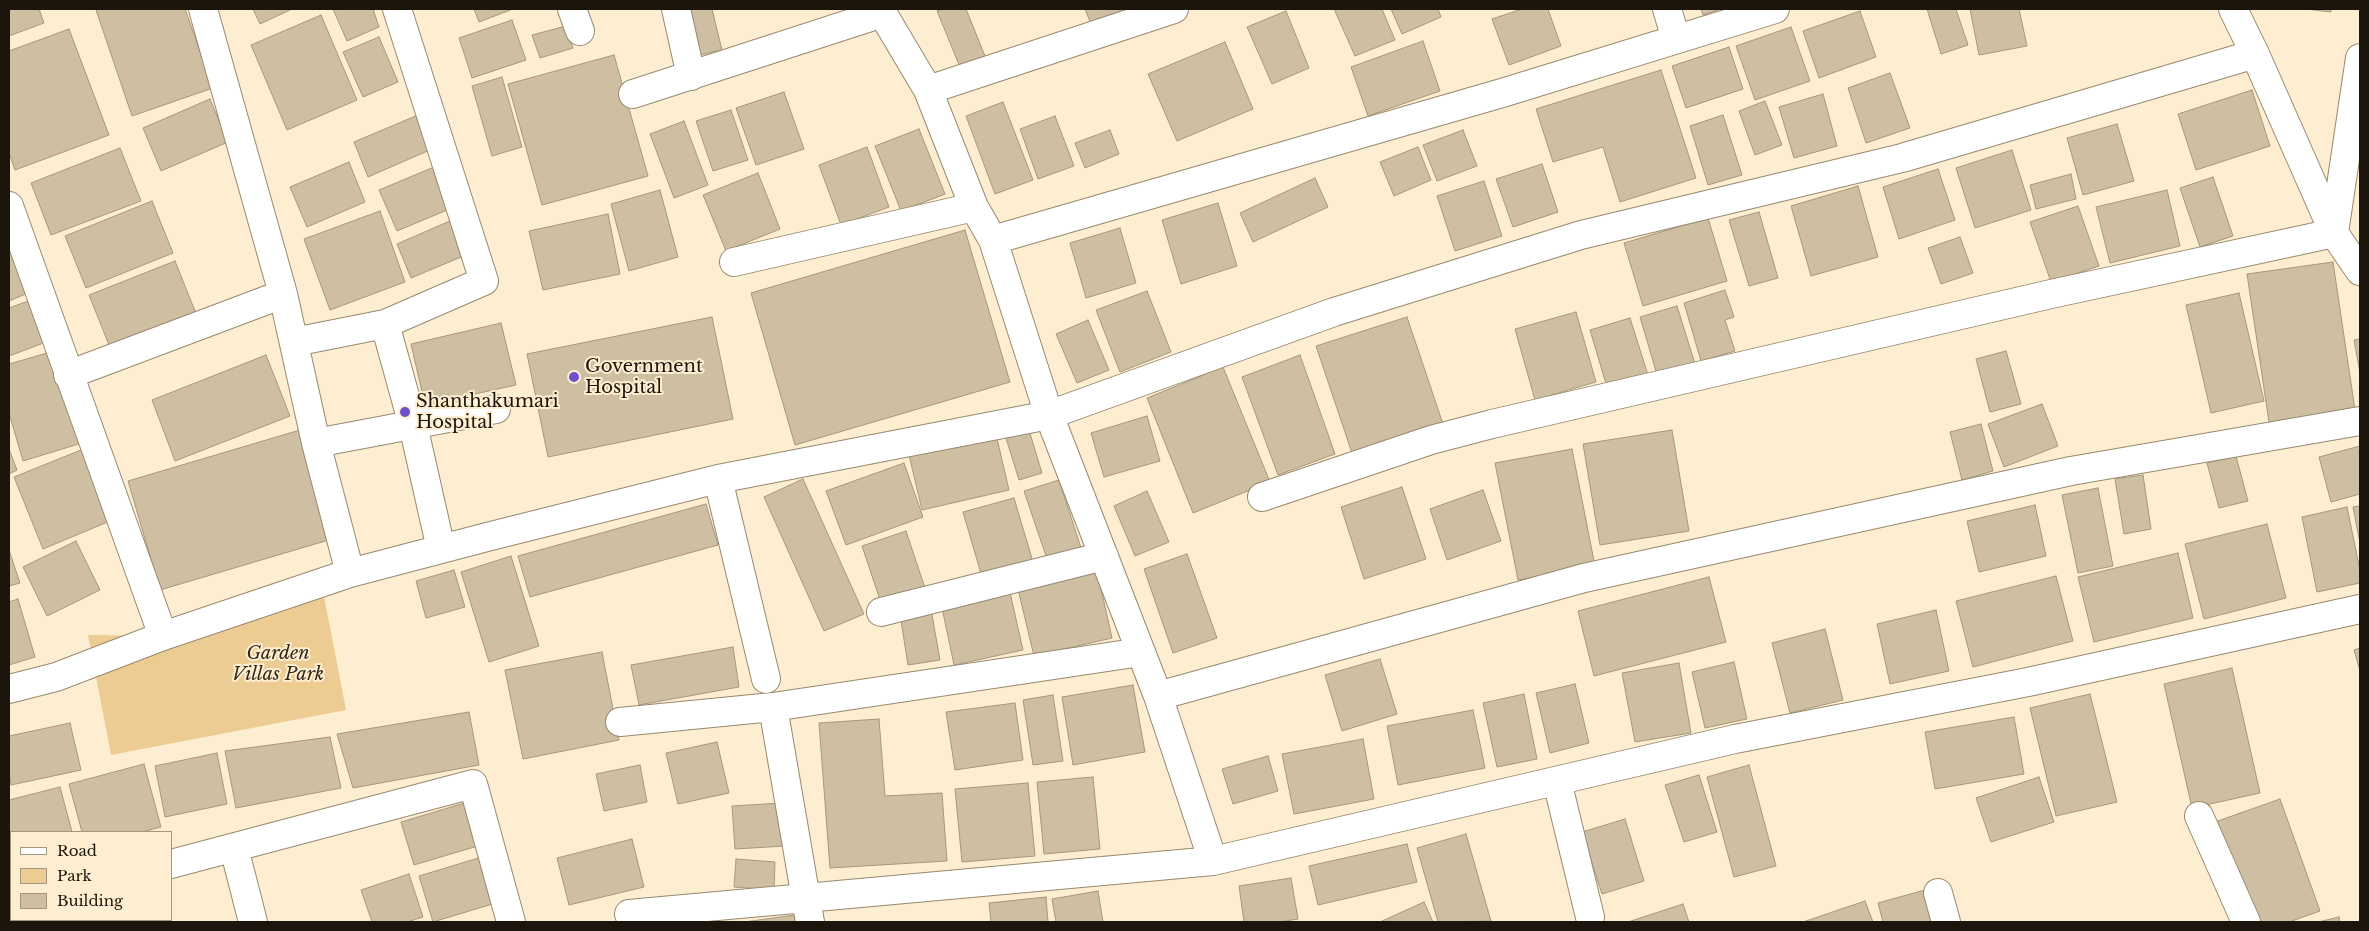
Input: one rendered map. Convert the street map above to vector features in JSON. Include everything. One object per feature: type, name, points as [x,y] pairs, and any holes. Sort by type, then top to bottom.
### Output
[{"type":"street","points":[[203,9],[283,294],[316,443],[350,573]]},
{"type":"street","points":[[294,342],[385,324],[484,281],[397,9]]},
{"type":"street","points":[[676,9],[691,76]]},
{"type":"street","points":[[928,90],[1174,9]]},
{"type":"street","points":[[1667,9],[1676,39]]},
{"type":"street","points":[[993,240],[1319,147],[1775,9]]},
{"type":"street","points":[[2233,9],[2255,54],[2334,233],[2360,271]]},
{"type":"street","points":[[633,94],[881,11],[928,90],[974,207],[993,240],[1049,415],[1158,696],[1213,861]]},
{"type":"street","points":[[9,689],[56,677],[163,636],[350,573],[441,549],[718,479],[1049,415],[1334,312],[1581,235],[1902,158],[2255,54]]},
{"type":"street","points":[[2334,233],[2360,58]]},
{"type":"street","points":[[9,206],[163,636]]},
{"type":"street","points":[[734,262],[974,207]]},
{"type":"street","points":[[1262,497],[1431,440],[1492,424],[2052,294],[2334,233]]},
{"type":"street","points":[[68,375],[283,294]]},
{"type":"street","points":[[385,324],[413,425],[441,549]]},
{"type":"street","points":[[316,443],[496,409]]},
{"type":"street","points":[[1158,696],[1584,578],[2071,471],[2360,421]]},
{"type":"street","points":[[718,479],[766,678]]},
{"type":"street","points":[[881,612],[1104,556]]},
{"type":"street","points":[[629,914],[807,909],[1213,861],[1735,738],[2038,680],[2360,609]]},
{"type":"street","points":[[620,722],[773,708],[1141,652]]},
{"type":"street","points":[[773,708],[807,909]]},
{"type":"street","points":[[1557,781],[1585,920]]},
{"type":"street","points":[[172,864],[473,784],[511,922]]},
{"type":"street","points":[[2199,816],[2246,922]]},
{"type":"street","points":[[234,848],[253,922]]},
{"type":"street","points":[[1938,893],[1946,922]]},
{"type":"green space","name":"Garden Villas Park","points":[[323,591],[346,710],[111,755],[88,635],[163,636]]},
{"type":"building","points":[[9,9],[39,9],[44,23],[9,36]]},
{"type":"building","points":[[185,9],[213,88],[132,116],[96,10]]},
{"type":"building","points":[[253,9],[292,9],[260,24]]},
{"type":"building","points":[[333,9],[373,9],[379,27],[347,41]]},
{"type":"building","points":[[474,9],[513,9],[479,22]]},
{"type":"building","points":[[683,9],[712,9],[722,50],[695,56]]},
{"type":"building","points":[[943,9],[966,9],[985,56],[960,67],[937,11]]},
{"type":"building","points":[[1085,9],[1127,9],[1091,24]]},
{"type":"building","points":[[1334,9],[1382,9],[1395,40],[1355,56]]},
{"type":"building","points":[[1391,9],[1438,9],[1441,17],[1402,34]]},
{"type":"building","points":[[1522,9],[1548,9],[1561,46],[1509,65],[1492,19]]},
{"type":"building","points":[[1701,9],[1721,9],[1703,15]]},
{"type":"building","points":[[1927,9],[1956,9],[1968,45],[1941,54]]},
{"type":"building","points":[[1970,9],[2019,9],[2027,46],[1979,55]]},
{"type":"building","points":[[2305,9],[2331,9],[2331,12]]},
{"type":"building","points":[[1286,11],[1309,68],[1272,84],[1247,27]]},
{"type":"building","points":[[1860,11],[1876,57],[1819,78],[1803,31]]},
{"type":"building","points":[[321,15],[357,100],[287,130],[251,45]]},
{"type":"building","points":[[512,20],[526,60],[472,78],[459,38]]},
{"type":"building","points":[[566,26],[573,48],[540,58],[532,35]]},
{"type":"building","points":[[1791,27],[1810,81],[1755,100],[1736,46]]},
{"type":"building","points":[[69,29],[109,135],[15,170],[9,153],[9,51]]},
{"type":"building","points":[[379,37],[398,82],[363,97],[343,52]]},
{"type":"building","points":[[1423,41],[1440,91],[1368,116],[1351,67]]},
{"type":"building","points":[[1225,42],[1253,109],[1177,141],[1148,74]]},
{"type":"building","points":[[1729,47],[1743,89],[1686,108],[1672,66]]},
{"type":"building","points":[[614,55],[648,176],[542,205],[508,84]]},
{"type":"building","points":[[1661,70],[1696,178],[1620,202],[1603,147],[1553,162],[1536,109]]},
{"type":"building","points":[[1890,73],[1910,128],[1866,143],[1848,88]]},
{"type":"building","points":[[502,77],[522,147],[492,156],[472,86]]},
{"type":"building","points":[[2252,90],[2270,146],[2196,170],[2178,114]]},
{"type":"building","points":[[784,92],[804,149],[756,165],[736,108]]},
{"type":"building","points":[[1823,94],[1837,146],[1794,158],[1779,107]]},
{"type":"building","points":[[210,99],[228,142],[161,171],[143,128]]},
{"type":"building","points":[[1765,101],[1782,145],[1755,155],[1739,111]]},
{"type":"building","points":[[1003,102],[1033,180],[995,194],[966,116]]},
{"type":"building","points":[[731,110],[748,160],[713,171],[696,121]]},
{"type":"building","points":[[418,115],[432,149],[368,177],[354,142]]},
{"type":"building","points":[[1723,115],[1742,175],[1708,185],[1690,126]]},
{"type":"building","points":[[1055,116],[1074,166],[1038,179],[1020,129]]},
{"type":"building","points":[[684,121],[708,185],[674,198],[650,134]]},
{"type":"building","points":[[2117,124],[2134,181],[2083,195],[2067,138]]},
{"type":"building","points":[[919,129],[945,194],[901,211],[875,146]]},
{"type":"building","points":[[1110,130],[1119,154],[1085,168],[1075,143]]},
{"type":"building","points":[[1463,130],[1477,166],[1437,181],[1423,145]]},
{"type":"building","points":[[867,147],[889,207],[841,225],[819,165]]},
{"type":"building","points":[[1418,147],[1431,180],[1394,196],[1380,162]]},
{"type":"building","points":[[120,148],[141,201],[51,235],[31,183]]},
{"type":"building","points":[[2012,150],[2031,210],[1975,228],[1956,168]]},
{"type":"building","points":[[349,162],[365,202],[307,227],[290,187]]},
{"type":"building","points":[[1542,164],[1558,212],[1513,227],[1496,179]]},
{"type":"building","points":[[434,167],[452,208],[397,231],[379,190]]},
{"type":"building","points":[[1938,169],[1955,220],[1899,239],[1883,187]]},
{"type":"building","points":[[758,173],[780,229],[726,251],[703,195]]},
{"type":"building","points":[[2071,174],[2076,199],[2036,209],[2030,185]]},
{"type":"building","points":[[2213,177],[2233,236],[2200,247],[2180,188]]},
{"type":"building","points":[[1315,178],[1328,207],[1253,242],[1240,213]]},
{"type":"building","points":[[1484,181],[1502,236],[1455,251],[1437,196]]},
{"type":"building","points":[[1858,186],[1878,257],[1811,276],[1791,206]]},
{"type":"building","points":[[660,190],[678,257],[629,271],[611,204]]},
{"type":"building","points":[[2167,190],[2180,246],[2110,263],[2096,207]]},
{"type":"building","points":[[152,201],[173,253],[86,288],[65,236]]},
{"type":"building","points":[[1218,203],[1237,266],[1181,284],[1162,220]]},
{"type":"building","points":[[2078,206],[2099,266],[2051,282],[2030,222]]},
{"type":"building","points":[[380,211],[405,282],[330,310],[304,239]]},
{"type":"building","points":[[1759,212],[1778,278],[1749,286],[1729,220]]},
{"type":"building","points":[[608,214],[620,274],[543,290],[529,231]]},
{"type":"building","points":[[1708,218],[1727,281],[1643,306],[1624,243]]},
{"type":"building","points":[[452,220],[466,255],[411,278],[397,244]]},
{"type":"building","points":[[9,225],[35,290],[9,301]]},
{"type":"building","points":[[1120,228],[1136,283],[1086,298],[1070,243]]},
{"type":"building","points":[[965,230],[1010,382],[795,445],[751,293]]},
{"type":"building","points":[[1960,237],[1973,273],[1941,284],[1928,248]]},
{"type":"building","points":[[175,261],[197,316],[111,350],[89,295]]},
{"type":"building","points":[[2333,262],[2355,410],[2269,422],[2247,274]]},
{"type":"building","points":[[1725,290],[1734,317],[1725,320],[1735,351],[1701,361],[1684,303]]},
{"type":"building","points":[[1147,291],[1171,352],[1120,372],[1096,310]]},
{"type":"building","points":[[2239,293],[2264,401],[2211,413],[2186,305]]},
{"type":"building","points":[[34,299],[49,341],[9,356],[9,308]]},
{"type":"building","points":[[1677,306],[1696,367],[1658,378],[1640,317]]},
{"type":"building","points":[[1576,312],[1596,382],[1535,400],[1515,329]]},
{"type":"building","points":[[712,317],[733,419],[548,457],[527,354]]},
{"type":"building","points":[[1407,317],[1443,424],[1352,453],[1316,346]]},
{"type":"building","points":[[1630,318],[1648,375],[1607,387],[1590,330]]},
{"type":"building","points":[[1088,320],[1109,370],[1077,383],[1056,334]]},
{"type":"building","points":[[501,323],[516,385],[425,405],[411,344]]},
{"type":"building","points":[[2360,339],[2360,373],[2354,340]]},
{"type":"building","points":[[54,351],[82,443],[23,461],[9,413],[9,364]]},
{"type":"building","points":[[2006,351],[2021,404],[1990,412],[1976,359]]},
{"type":"building","points":[[266,355],[290,416],[175,461],[152,400]]},
{"type":"building","points":[[1300,355],[1335,454],[1278,475],[1242,377]]},
{"type":"building","points":[[1223,367],[1270,482],[1193,513],[1147,398]]},
{"type":"building","points":[[2042,404],[2058,446],[2004,467],[1988,424]]},
{"type":"building","points":[[1147,416],[1160,461],[1104,477],[1091,433]]},
{"type":"building","points":[[1981,424],[1993,471],[1962,480],[1950,432]]},
{"type":"building","points":[[300,430],[332,539],[160,590],[128,481]]},
{"type":"building","points":[[1029,430],[1042,473],[1019,480],[1006,438]]},
{"type":"building","points":[[1672,430],[1689,531],[1600,545],[1583,444]]},
{"type":"building","points":[[996,434],[1009,490],[922,510],[909,455]]},
{"type":"building","points":[[2360,446],[2360,494],[2331,502],[2319,457]]},
{"type":"building","points":[[9,449],[17,470],[9,474]]},
{"type":"building","points":[[1572,449],[1595,566],[1518,580],[1495,463]]},
{"type":"building","points":[[81,450],[110,521],[43,549],[14,477]]},
{"type":"building","points":[[2236,456],[2248,501],[2219,508],[2207,463]]},
{"type":"building","points":[[904,463],[923,517],[846,545],[826,491]]},
{"type":"building","points":[[2143,475],[2151,529],[2124,534],[2115,479]]},
{"type":"building","points":[[803,479],[864,614],[824,631],[764,497]]},
{"type":"building","points":[[1059,480],[1081,548],[1047,559],[1024,491]]},
{"type":"building","points":[[1402,487],[1426,559],[1364,579],[1341,507]]},
{"type":"building","points":[[2098,488],[2113,566],[2078,573],[2062,495]]},
{"type":"building","points":[[1483,490],[1501,541],[1447,560],[1430,509]]},
{"type":"building","points":[[1147,491],[1169,542],[1135,556],[1114,506]]},
{"type":"building","points":[[1014,498],[1033,562],[982,577],[963,512]]},
{"type":"building","points":[[706,504],[718,545],[530,597],[518,556]]},
{"type":"building","points":[[2035,505],[2046,556],[1979,572],[1967,521]]},
{"type":"building","points":[[2360,506],[2360,543],[2353,507]]},
{"type":"building","points":[[2347,507],[2360,570],[2360,583],[2317,592],[2302,517]]},
{"type":"building","points":[[2267,524],[2286,598],[2204,619],[2185,544]]},
{"type":"building","points":[[906,531],[925,588],[881,603],[862,546]]},
{"type":"building","points":[[76,541],[100,590],[47,616],[23,567]]},
{"type":"building","points":[[9,550],[20,583],[9,586]]},
{"type":"building","points":[[2178,553],[2193,618],[2094,642],[2078,577]]},
{"type":"building","points":[[1187,554],[1217,638],[1173,653],[1144,569]]},
{"type":"building","points":[[511,556],[539,646],[489,662],[461,572]]},
{"type":"building","points":[[1096,566],[1112,638],[1034,656],[1017,585]]},
{"type":"building","points":[[454,570],[465,607],[426,618],[416,581]]},
{"type":"building","points":[[2056,576],[2073,641],[1973,667],[1956,601]]},
{"type":"building","points":[[1709,577],[1726,642],[1594,676],[1578,611]]},
{"type":"building","points":[[1009,588],[1023,650],[954,665],[941,603]]},
{"type":"building","points":[[18,599],[35,657],[9,665],[9,602]]},
{"type":"building","points":[[931,609],[940,660],[908,665],[900,614]]},
{"type":"building","points":[[1936,610],[1949,671],[1890,684],[1877,624]]},
{"type":"building","points":[[1825,629],[1843,700],[1790,713],[1772,643]]},
{"type":"building","points":[[733,647],[739,687],[639,705],[631,665]]},
{"type":"building","points":[[2360,648],[2360,671],[2354,650]]},
{"type":"building","points":[[602,652],[619,740],[523,759],[505,670]]},
{"type":"building","points":[[1380,659],[1397,714],[1342,731],[1325,675]]},
{"type":"building","points":[[1734,662],[1747,719],[1705,728],[1692,672]]},
{"type":"building","points":[[1679,663],[1691,733],[1635,742],[1622,673]]},
{"type":"building","points":[[2232,668],[2260,793],[2192,808],[2164,684]]},
{"type":"building","points":[[1575,684],[1589,743],[1550,753],[1536,693]]},
{"type":"building","points":[[1133,685],[1145,752],[1073,765],[1062,697]]},
{"type":"building","points":[[1524,694],[1537,759],[1497,767],[1483,703]]},
{"type":"building","points":[[2090,694],[2117,802],[2056,816],[2030,708]]},
{"type":"building","points":[[1053,695],[1063,761],[1033,765],[1023,700]]},
{"type":"building","points":[[1015,703],[1023,760],[955,770],[946,712]]},
{"type":"building","points":[[1473,710],[1485,768],[1398,785],[1387,726]]},
{"type":"building","points":[[469,712],[479,765],[353,788],[337,734]]},
{"type":"building","points":[[2014,717],[2024,774],[1935,789],[1925,732]]},
{"type":"building","points":[[879,719],[885,796],[942,793],[947,861],[830,868],[819,723]]},
{"type":"building","points":[[70,723],[81,770],[11,785],[9,773],[9,736]]},
{"type":"building","points":[[330,737],[341,788],[236,808],[225,751]]},
{"type":"building","points":[[1363,739],[1374,799],[1294,814],[1282,754]]},
{"type":"building","points":[[717,742],[729,793],[678,804],[666,753]]},
{"type":"building","points":[[217,753],[227,804],[165,817],[155,766]]},
{"type":"building","points":[[1268,756],[1278,791],[1233,804],[1222,769]]},
{"type":"building","points":[[144,764],[161,827],[146,831],[82,831],[69,784]]},
{"type":"building","points":[[640,765],[647,802],[604,811],[596,774]]},
{"type":"building","points":[[1749,765],[1776,866],[1734,877],[1707,777]]},
{"type":"building","points":[[1699,775],[1717,832],[1684,842],[1665,785]]},
{"type":"building","points":[[1093,777],[1100,849],[1044,854],[1037,782]]},
{"type":"building","points":[[2039,777],[2054,822],[1991,842],[1976,798]]},
{"type":"building","points":[[1028,783],[1035,856],[962,862],[955,789]]},
{"type":"building","points":[[60,787],[72,831],[10,832],[9,800]]},
{"type":"building","points":[[2280,799],[2320,911],[2289,922],[2252,922],[2215,822]]},
{"type":"building","points":[[468,802],[481,845],[414,865],[401,822]]},
{"type":"building","points":[[782,803],[785,846],[735,849],[732,806]]},
{"type":"building","points":[[1625,819],[1644,881],[1602,894],[1582,832]]},
{"type":"building","points":[[1466,834],[1491,921],[1438,922],[1417,848]]},
{"type":"building","points":[[632,839],[644,887],[569,905],[557,858]]},
{"type":"building","points":[[1407,844],[1417,882],[1318,905],[1309,866]]},
{"type":"building","points":[[485,856],[499,902],[433,922],[419,876]]},
{"type":"building","points":[[736,859],[775,862],[774,890],[734,887]]},
{"type":"building","points":[[409,874],[423,917],[407,922],[372,922],[361,890]]},
{"type":"building","points":[[1291,878],[1298,919],[1280,922],[1244,922],[1239,886]]},
{"type":"building","points":[[1932,888],[1941,922],[1883,922],[1878,903]]},
{"type":"building","points":[[1098,891],[1103,922],[1056,922],[1052,899]]},
{"type":"building","points":[[1046,897],[1048,922],[991,922],[989,903]]},
{"type":"building","points":[[1865,901],[1873,922],[1803,922]]},
{"type":"building","points":[[1424,902],[1433,922],[1380,922]]},
{"type":"building","points":[[1683,904],[1689,922],[1628,922]]},
{"type":"building","points":[[802,914],[803,922],[744,922]]},
{"type":"building","points":[[2339,917],[2340,922],[2318,922]]},
{"type":"place","name":"Government Hospital","points":[[574,377]]},
{"type":"place","name":"Shanthakumari Hospital","points":[[405,412]]}]
